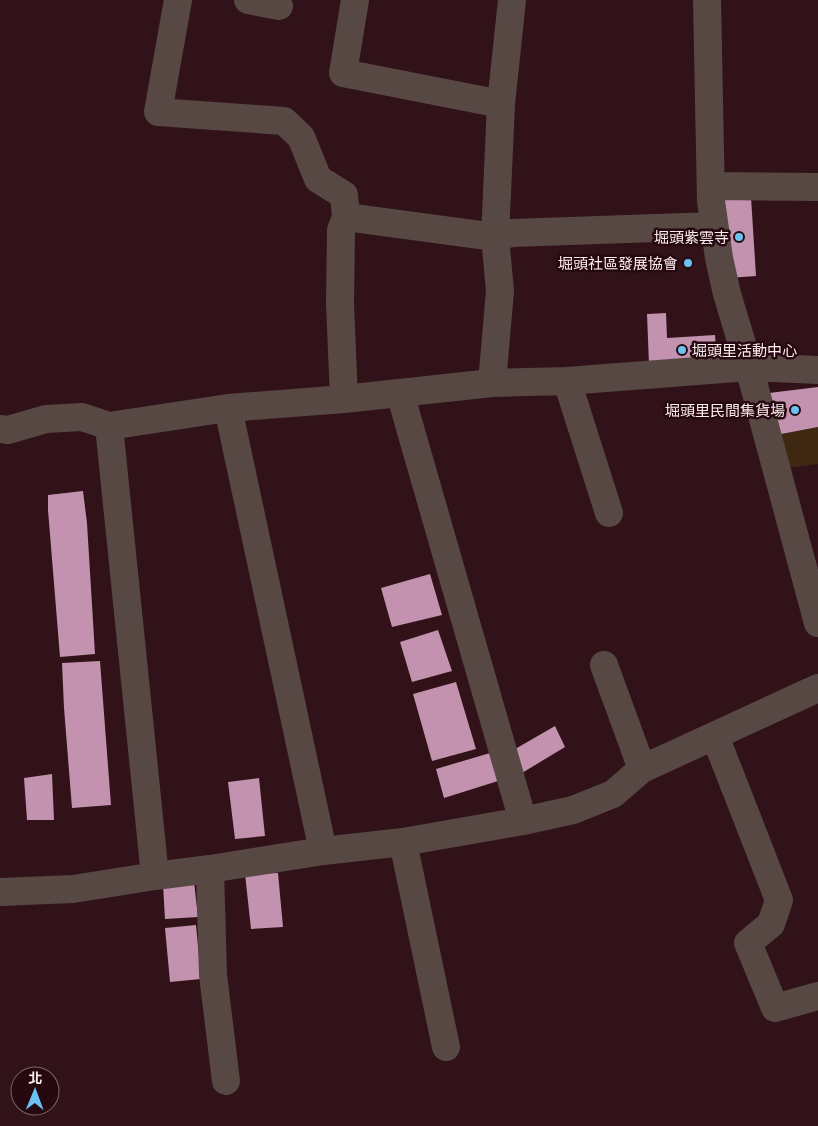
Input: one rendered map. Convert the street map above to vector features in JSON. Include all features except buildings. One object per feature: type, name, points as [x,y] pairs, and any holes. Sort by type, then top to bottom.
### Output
[{"type":"street","points":[[178,0],[158,112],[284,121],[301,137],[318,179],[344,195],[346,217],[341,230],[340,304],[344,399]]},
{"type":"street","points":[[248,0],[279,6]]},
{"type":"street","points":[[355,0],[343,73],[501,104]]},
{"type":"street","points":[[492,383],[500,290],[495,237],[501,104],[512,0]]},
{"type":"street","points":[[707,0],[711,201],[719,258],[727,294],[749,366],[818,623]]},
{"type":"street","points":[[711,186],[818,187]]},
{"type":"street","points":[[346,217],[495,237],[512,233],[714,226]]},
{"type":"street","points":[[0,429],[8,430],[46,419],[82,418],[108,426],[228,408],[344,399],[492,383],[567,381],[749,366],[818,370]]},
{"type":"street","points":[[567,381],[609,513]]},
{"type":"street","points":[[400,393],[523,821]]},
{"type":"street","points":[[228,408],[323,852]]},
{"type":"street","points":[[108,426],[155,876]]},
{"type":"street","points":[[604,666],[642,769]]},
{"type":"street","points":[[0,892],[74,890],[155,876],[402,842],[523,821],[573,810],[613,794],[642,769],[818,688]]},
{"type":"street","points":[[715,736],[779,900],[771,924],[748,943],[775,1008],[818,996]]},
{"type":"street","points":[[402,842],[446,1046]]},
{"type":"street","points":[[210,869],[213,975],[226,1081]]},
{"type":"shaded area","points":[[818,427],[818,464],[788,468],[776,435]]},
{"type":"place","name":"堀頭紫雲寺","points":[[739,237]]},
{"type":"place","name":"堀頭社區發展協會","points":[[688,263]]},
{"type":"place","name":"堀頭里活動中心","points":[[682,350]]},
{"type":"place","name":"堀頭里民間集貨場","points":[[795,410]]}]
